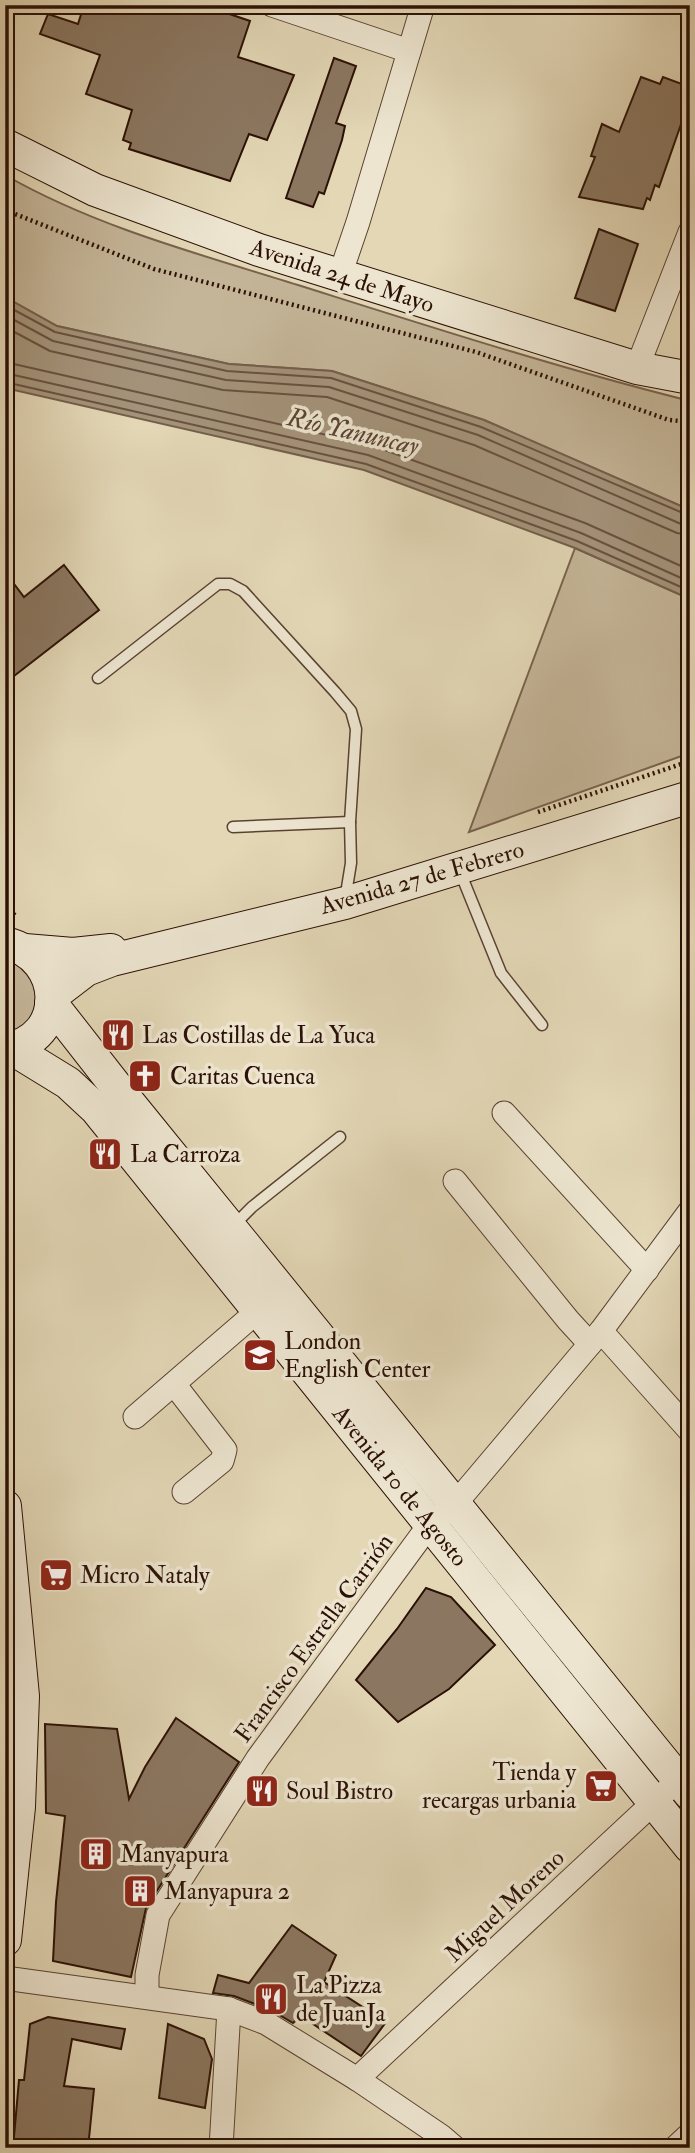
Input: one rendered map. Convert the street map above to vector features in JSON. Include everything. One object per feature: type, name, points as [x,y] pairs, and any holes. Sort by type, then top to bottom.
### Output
[{"type":"main road","name":"Avenida 24 de Mayo","points":[[5,145],[95,190],[259,250],[637,368],[690,378]]},
{"type":"main road","name":"Avenida 27 de Febrero","points":[[51,1000],[86,970],[151,948],[345,903],[690,797]]},
{"type":"main road","name":"Avenida 27 de Febrero","points":[[13,944],[73,954],[151,948]]},
{"type":"main road","name":"Avenida 10 de Agosto","points":[[13,944],[44,969],[50,980],[51,1000],[219,1237],[260,1310],[690,1847]]},
{"type":"main road","points":[[8,1049],[21,1045],[38,1032],[45,1023],[51,1000]]},
{"type":"main road","name":"Avenida 10 de Agosto","points":[[8,1049],[68,1083],[219,1237],[455,1504],[686,1783]]},
{"type":"main road","points":[[5,1506],[23,1696],[19,1807],[5,1940]]},
{"type":"street","points":[[272,5],[410,51]]},
{"type":"street","points":[[340,275],[423,5]]},
{"type":"street","points":[[637,368],[690,232]]},
{"type":"street","points":[[504,1113],[646,1270]]},
{"type":"street","points":[[455,1181],[568,1320],[596,1338],[690,1431]]},
{"type":"street","name":"Francisco Estrella Carrión","points":[[147,1997],[146,1975],[158,1915],[257,1758],[430,1524],[455,1504],[596,1338],[690,1211]]},
{"type":"street","points":[[135,1416],[260,1310]]},
{"type":"street","points":[[174,1384],[225,1450],[222,1461],[184,1492]]},
{"type":"street","name":"Miguel Moreno","points":[[357,2080],[653,1802],[686,1783]]},
{"type":"street","points":[[5,1978],[229,2009],[266,2023],[357,2080],[455,2148]]},
{"type":"street","points":[[221,2148],[229,2009]]},
{"type":"street","points":[[675,2148],[690,2134]]},
{"type":"lane","points":[[98,678],[218,584],[230,584],[243,591],[351,711],[356,729],[350,822],[351,863],[345,903]]},
{"type":"lane","points":[[233,827],[350,822]]},
{"type":"lane","points":[[459,869],[501,973],[542,1025]]},
{"type":"lane","points":[[219,1237],[252,1207],[340,1137]]},
{"type":"path","points":[[5,211],[154,269],[476,352],[669,419],[690,422]]},
{"type":"shaded area","points":[[5,175],[75,210],[148,238],[493,346],[690,401],[690,510],[484,420],[332,371],[229,364],[57,326],[5,297]]},
{"type":"shaded area","points":[[575,548],[690,599],[690,753],[469,832]]},
{"type":"shaded area","points":[[5,953],[35,972],[40,1014],[5,1041]]},
{"type":"water","name":"Río Yanuncay","points":[[5,297],[57,326],[229,364],[332,371],[484,420],[690,510],[690,599],[575,548],[364,470],[5,388]]},
{"type":"building","points":[[84,5],[203,5],[250,21],[238,57],[294,75],[267,140],[249,134],[230,181],[129,149],[131,143],[123,140],[132,110],[86,94],[100,55],[40,34],[48,14],[78,24]]},
{"type":"building","points":[[334,58],[356,66],[336,123],[345,126],[342,140],[324,194],[319,192],[313,207],[286,198]]},
{"type":"building","points":[[641,77],[660,84],[663,77],[690,87],[682,108],[686,110],[659,187],[655,185],[650,200],[647,198],[643,209],[579,197],[595,157],[591,156],[602,124],[619,132]]},
{"type":"building","points":[[599,229],[638,244],[615,311],[575,298]]},
{"type":"building","points":[[64,565],[99,610],[5,683],[5,572],[24,597]]},
{"type":"building","points":[[426,1588],[451,1597],[495,1645],[449,1689],[398,1722],[356,1680]]},
{"type":"building","points":[[176,1718],[239,1762],[146,1908],[131,1977],[53,1961],[65,1816],[46,1813],[45,1724],[117,1729],[129,1799],[145,1767]]},
{"type":"building","points":[[292,1925],[336,1955],[324,1982],[386,2022],[361,2056],[301,2016],[293,2023],[271,2010],[234,1996],[213,1993],[218,1975],[249,1983]]},
{"type":"building","points":[[48,2017],[125,2029],[121,2049],[72,2039],[64,2086],[94,2089],[88,2148],[13,2148],[19,2080],[24,2080],[30,2024]]},
{"type":"building","points":[[168,2024],[204,2039],[212,2059],[205,2108],[159,2098]]},
{"type":"place","name":"Las Costillas de La Yuca","points":[[118,1035]]},
{"type":"place","name":"Caritas Cuenca","points":[[145,1076]]},
{"type":"place","name":"La Carroza","points":[[105,1154]]},
{"type":"place","name":"London English Center","points":[[260,1355]]},
{"type":"place","name":"Micro Nataly","points":[[56,1575]]},
{"type":"place","name":"Tienda y recargas urbania","points":[[601,1786]]},
{"type":"place","name":"Soul Bistro","points":[[262,1791]]},
{"type":"place","name":"Manyapura","points":[[96,1854]]},
{"type":"place","name":"Manyapura 2","points":[[140,1891]]},
{"type":"place","name":"La Pizza de JuanJa","points":[[271,1999]]}]
